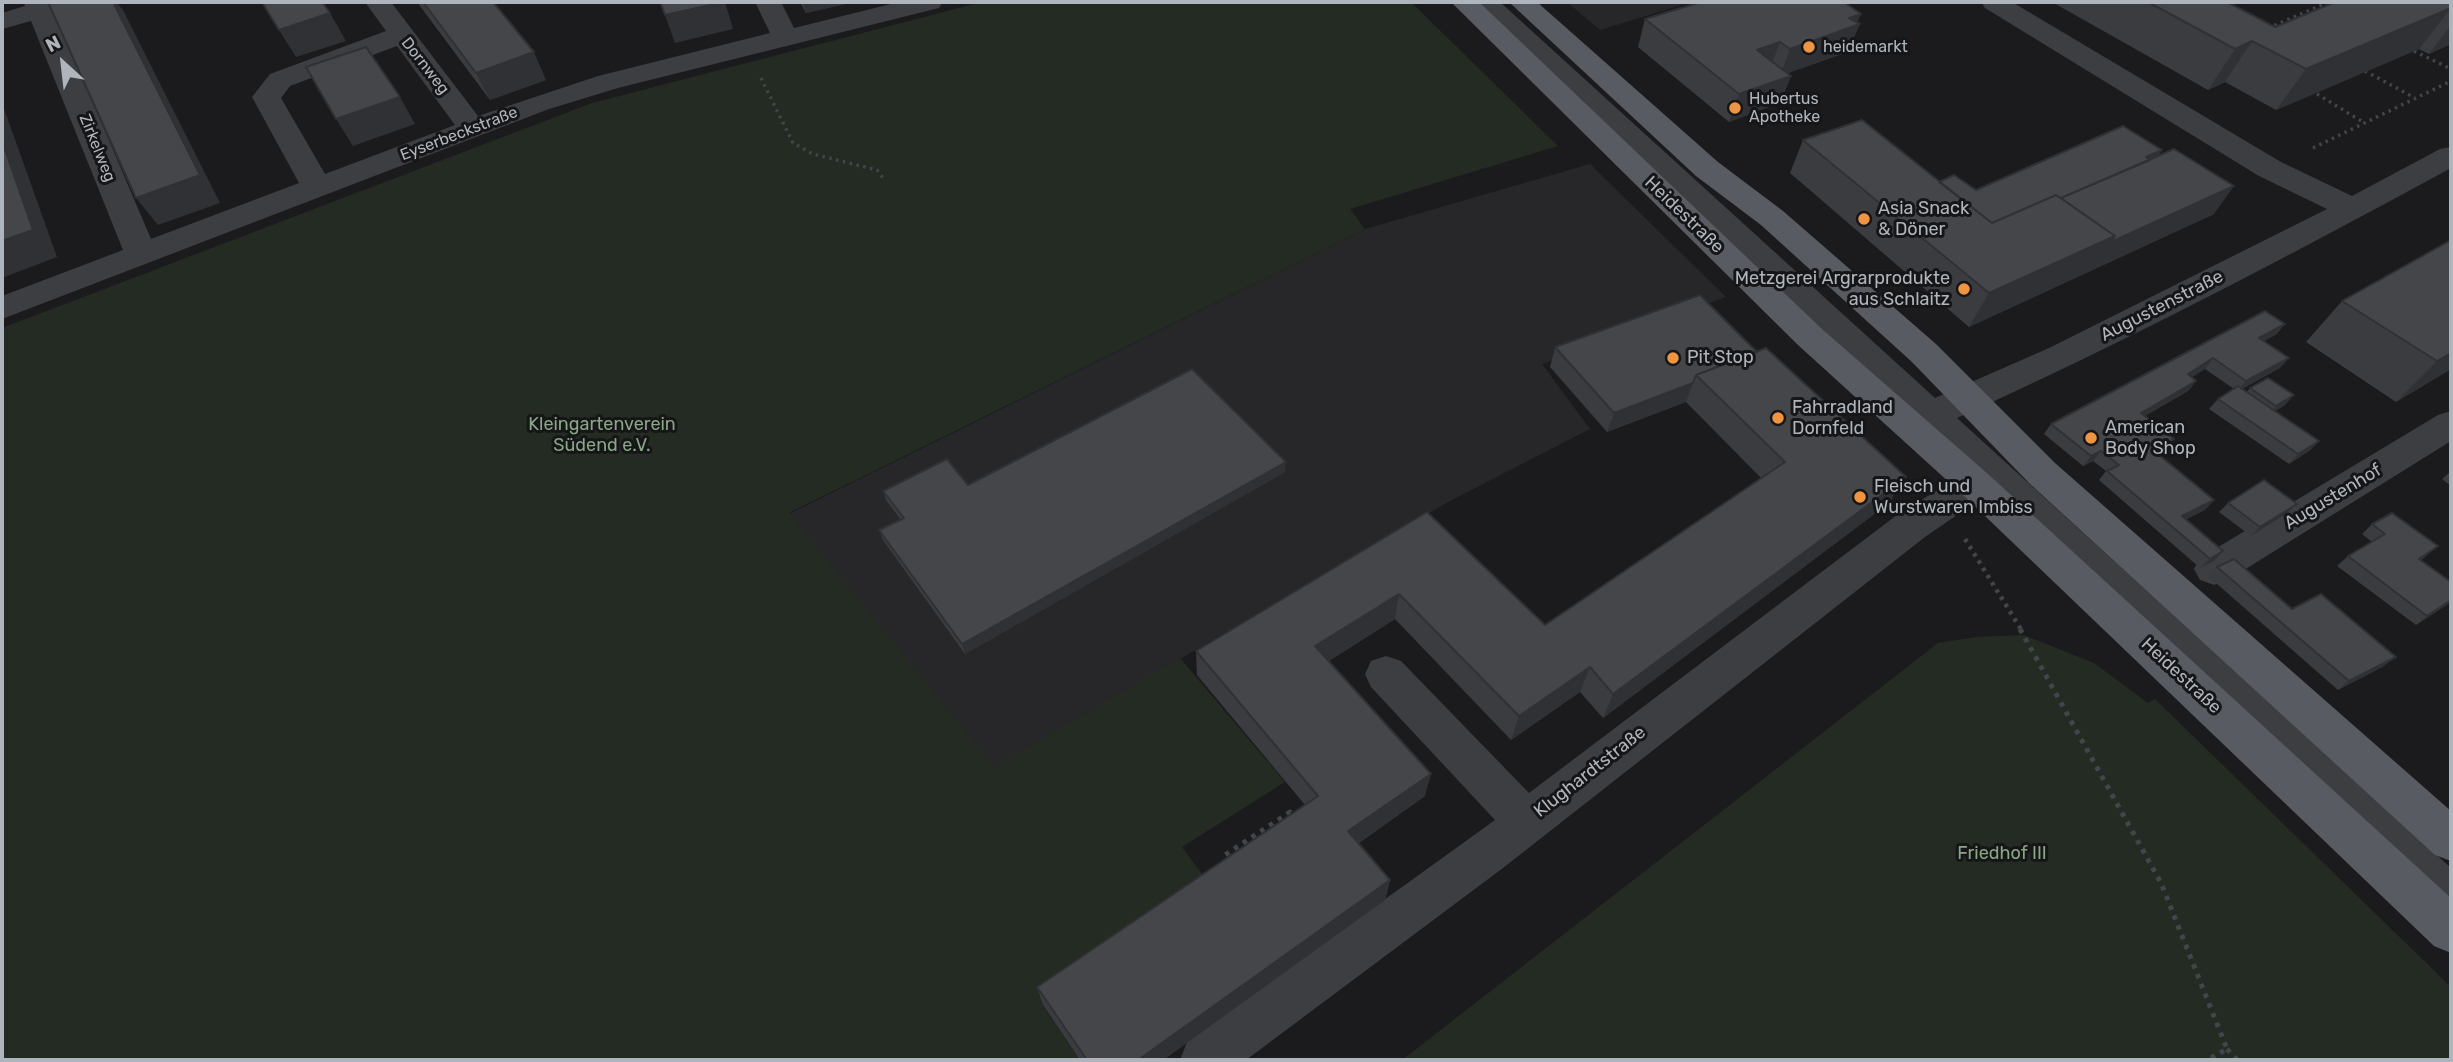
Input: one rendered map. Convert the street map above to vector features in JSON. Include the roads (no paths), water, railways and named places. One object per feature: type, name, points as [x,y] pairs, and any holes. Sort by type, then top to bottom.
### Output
[{"type":"main road","name":"Heidestraße","points":[[1464,2],[1810,337],[2042,472],[2451,839]]},
{"type":"main road","name":"Heidestraße","points":[[1522,2],[1707,169],[1772,218],[1924,353],[1960,494],[2451,930]]},
{"type":"street","name":"Dornweg","points":[[378,2],[474,129]]},
{"type":"street","points":[[768,2],[786,38]]},
{"type":"street","name":"Eyserbeckstraße","points":[[2,308],[538,103],[608,82],[930,2]]},
{"type":"street","points":[[1485,2],[1938,412],[2451,869]]},
{"type":"street","points":[[1503,2],[2451,899]]},
{"type":"street","points":[[1994,2],[2270,169],[2353,209]]},
{"type":"street","points":[[2,21],[45,7]]},
{"type":"street","name":"Zirkelweg","points":[[45,7],[141,255]]},
{"type":"street","points":[[318,189],[265,97],[280,80],[401,35]]},
{"type":"street","name":"Augustenstraße","points":[[1938,412],[2061,357],[2353,209],[2451,156]]},
{"type":"street","name":"Augustenhof","points":[[2214,569],[2451,424]]},
{"type":"street","name":"Klughardtstraße","points":[[1205,1060],[1527,822],[1911,526],[1960,494]]},
{"type":"street","points":[[1386,674],[1527,822]]},
{"type":"place","name":"heidemarkt","points":[[1809,47]]},
{"type":"place","name":"Hubertus Apotheke","points":[[1735,108]]},
{"type":"place","name":"Asia Snack & Döner","points":[[1864,219]]},
{"type":"place","name":"Metzgerei Argrarprodukte aus Schlaitz","points":[[1964,289]]},
{"type":"place","name":"Pit Stop","points":[[1673,358]]},
{"type":"place","name":"Fahrradland Dornfeld","points":[[1778,418]]},
{"type":"place","name":"American Body Shop","points":[[2091,438]]},
{"type":"place","name":"Fleisch und Wurstwaren Imbiss","points":[[1860,497]]},
{"type":"park label","name":"Kleingartenverein Südend e.V.","points":[[602,436]]},
{"type":"park label","name":"Friedhof III","points":[[2002,854]]}]
